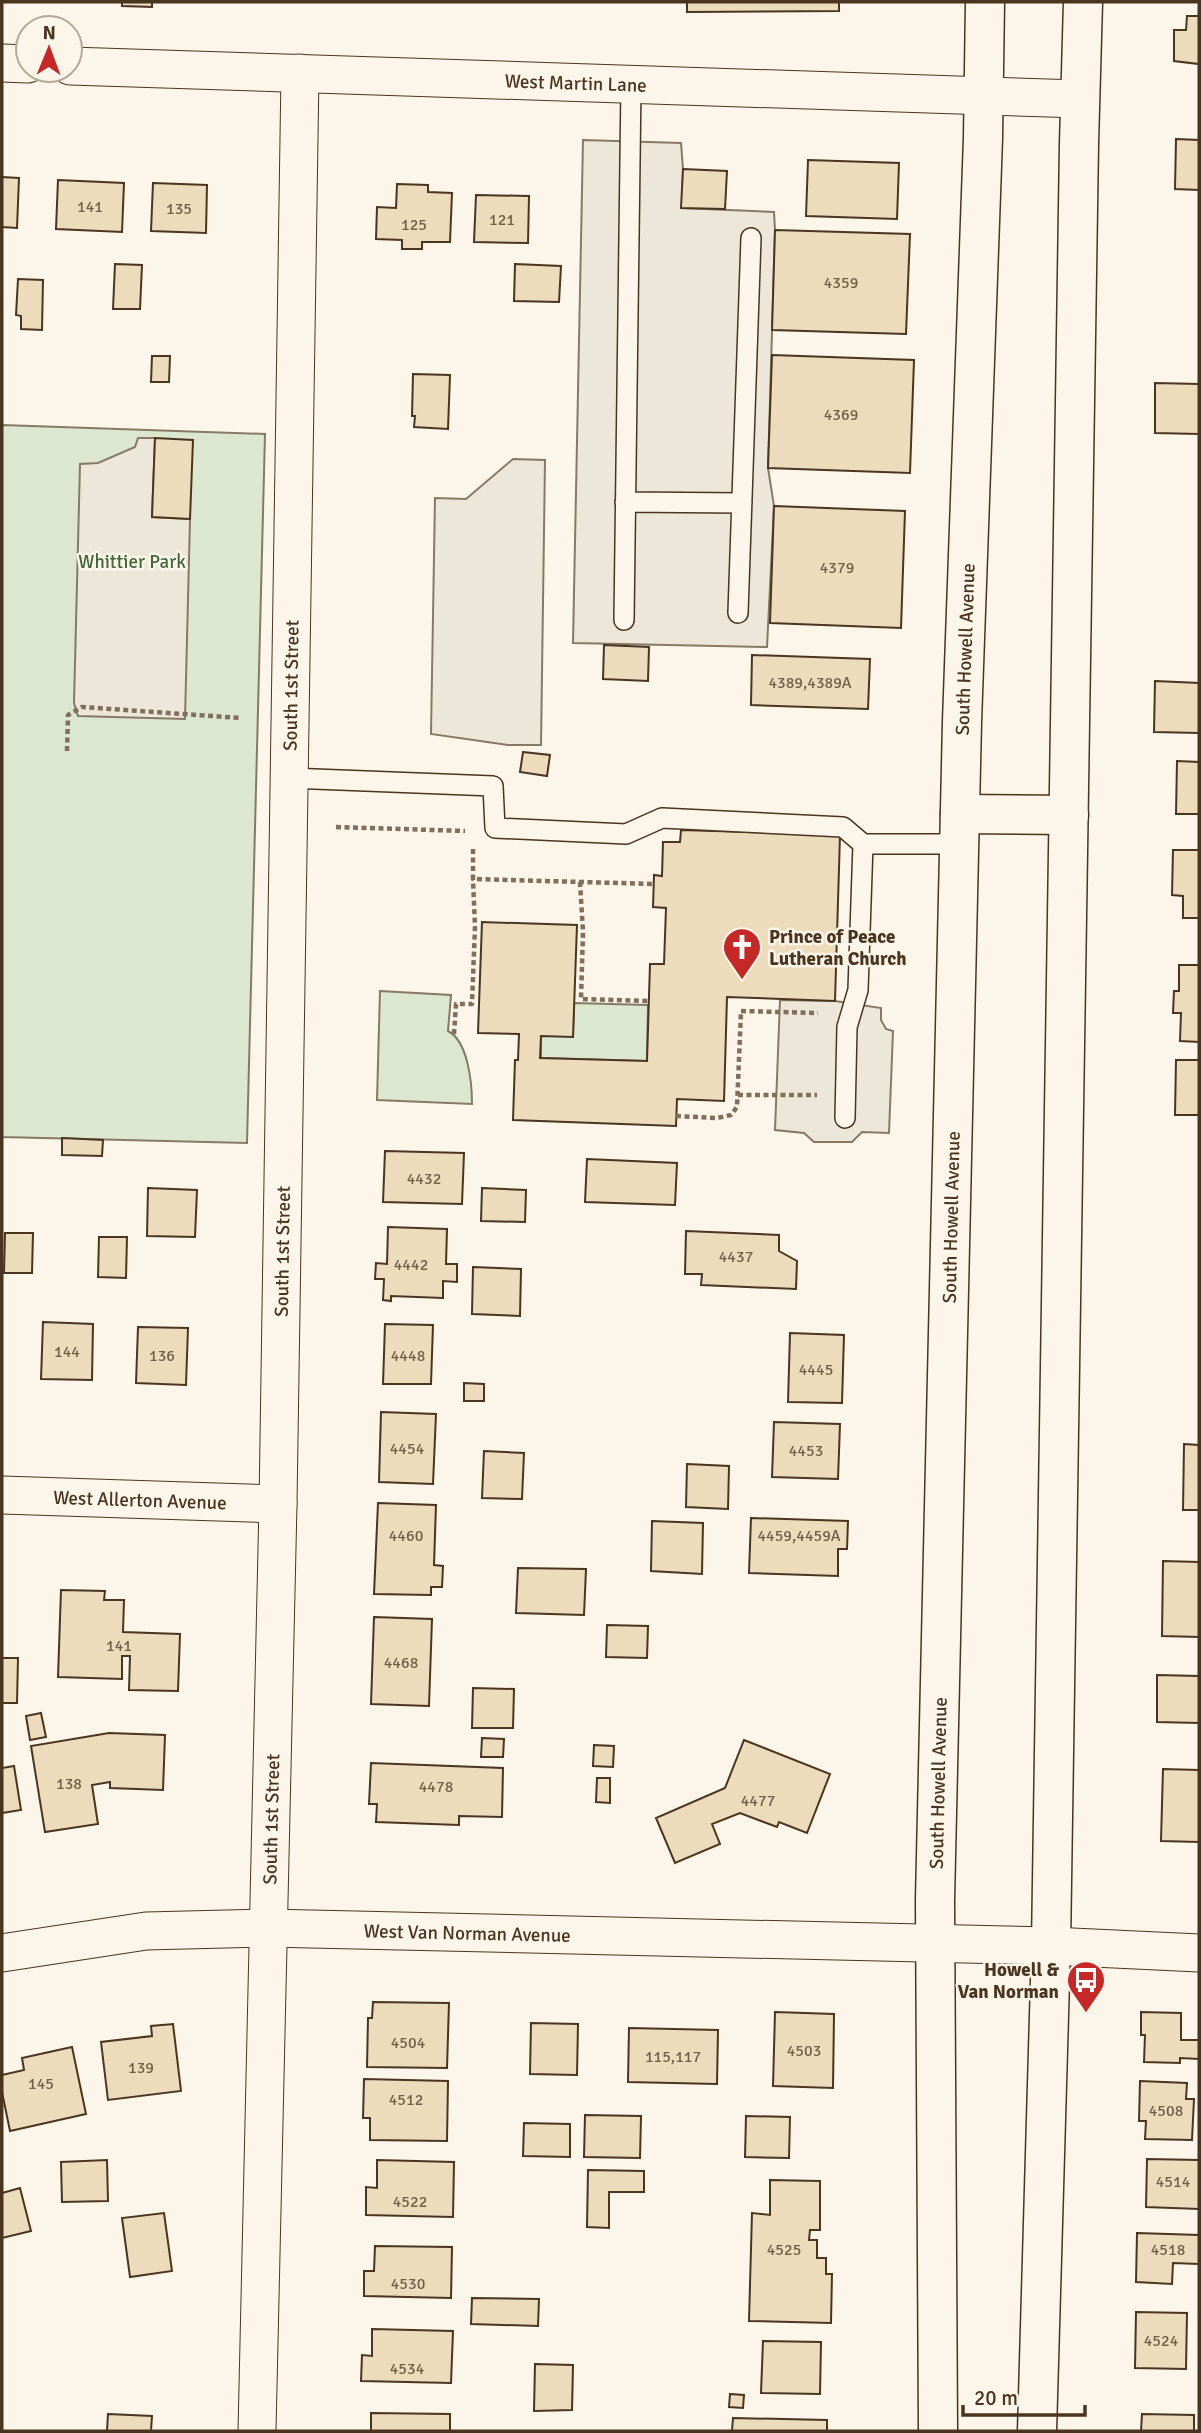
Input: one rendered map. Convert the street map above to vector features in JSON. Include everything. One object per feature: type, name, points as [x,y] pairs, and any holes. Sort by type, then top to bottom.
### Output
[{"type":"main road","name":"South Howell Avenue","points":[[938,2431],[934,1944],[960,829],[985,2]]},
{"type":"main road","points":[[1037,2431],[1051,1946],[1083,2]]},
{"type":"main road","points":[[960,829],[1069,815]]},
{"type":"street","name":"West Martin Lane","points":[[84,66],[1080,99]]},
{"type":"street","name":"South 1st Street","points":[[257,2431],[278,1503],[300,73]]},
{"type":"street","name":"West Allerton Avenue","points":[[2,1495],[278,1503]]},
{"type":"street","name":"West Van Norman Avenue","points":[[2,1953],[146,1931],[267,1928],[1051,1946],[1199,1954]]},
{"type":"lane","points":[[624,620],[631,85]]},
{"type":"lane","points":[[738,613],[751,238]]},
{"type":"lane","points":[[625,502],[742,503]]},
{"type":"lane","points":[[289,778],[493,786],[495,828],[626,834],[662,818],[843,827],[863,844],[960,829]]},
{"type":"lane","points":[[845,1118],[847,1027],[858,990],[863,844]]},
{"type":"path","points":[[67,751],[68,715],[82,708],[241,718]]},
{"type":"path","points":[[454,1034],[456,1004],[472,1004],[475,927],[473,879]]},
{"type":"path","points":[[580,882],[583,932],[580,999],[649,1001]]},
{"type":"path","points":[[676,1115],[718,1118],[731,1115],[737,1107],[741,1011],[851,1014]]},
{"type":"path","points":[[738,1096],[776,1093],[845,1095]]},
{"type":"green space","name":"Whittier Park","points":[[2,425],[265,434],[247,1143],[2,1137]]},
{"type":"green space","points":[[380,991],[451,995],[448,1031],[455,1036],[464,1053],[470,1074],[472,1104],[377,1100]]},
{"type":"green space","points":[[574,1003],[648,1005],[647,1061],[541,1058],[541,1036],[573,1036]]},
{"type":"shaded area","points":[[583,140],[681,143],[682,208],[774,212],[768,468],[774,506],[767,647],[573,643]]},
{"type":"shaded area","points":[[138,438],[155,438],[152,517],[190,519],[185,719],[78,716],[74,703],[80,464],[98,463],[135,447]]},
{"type":"shaded area","points":[[513,459],[545,460],[541,745],[508,745],[431,734],[435,498],[466,499]]},
{"type":"shaded area","points":[[780,1000],[835,1001],[881,1008],[881,1020],[886,1029],[893,1031],[889,1133],[862,1132],[852,1142],[814,1142],[804,1133],[775,1130]]},
{"type":"building","points":[[122,2],[152,2],[152,7],[122,6]]},
{"type":"building","points":[[687,2],[839,2],[839,11],[687,12]]},
{"type":"building","points":[[1187,16],[1199,16],[1199,64],[1174,61],[1174,30],[1186,30]]},
{"type":"building","points":[[1176,139],[1199,140],[1199,190],[1175,189]]},
{"type":"building","points":[[808,160],[899,163],[897,219],[806,216]]},
{"type":"building","points":[[683,169],[727,171],[725,209],[681,208]]},
{"type":"building","points":[[2,177],[19,178],[17,228],[2,227]]},
{"type":"building","points":[[58,180],[124,183],[122,232],[56,229]]},
{"type":"building","points":[[153,183],[207,185],[206,233],[151,231]]},
{"type":"building","points":[[397,184],[428,185],[428,192],[452,193],[450,242],[422,242],[422,249],[402,249],[402,240],[376,239],[377,207],[396,208]]},
{"type":"building","points":[[476,195],[529,196],[528,243],[474,242]]},
{"type":"building","points":[[775,230],[910,234],[906,334],[772,330]]},
{"type":"building","points":[[115,264],[142,265],[140,309],[113,309]]},
{"type":"building","points":[[515,264],[561,266],[559,302],[514,301]]},
{"type":"building","points":[[18,279],[43,280],[42,330],[21,329],[21,316],[16,315]]},
{"type":"building","points":[[772,355],[914,360],[910,473],[768,468]]},
{"type":"building","points":[[152,356],[170,356],[169,382],[151,382]]},
{"type":"building","points":[[413,374],[450,375],[448,429],[414,427]]},
{"type":"building","points":[[1155,383],[1199,384],[1199,434],[1155,433]]},
{"type":"building","points":[[155,438],[193,440],[190,519],[152,517]]},
{"type":"building","points":[[774,506],[905,511],[901,628],[770,623]]},
{"type":"building","points":[[604,645],[649,647],[648,681],[603,679]]},
{"type":"building","points":[[752,655],[870,659],[868,709],[751,705]]},
{"type":"building","points":[[1155,681],[1199,683],[1199,733],[1154,732]]},
{"type":"building","points":[[523,752],[550,755],[547,776],[520,772]]},
{"type":"building","points":[[1177,761],[1199,762],[1199,814],[1176,814]]},
{"type":"building","name":"Prince of Peace Lutheran Church","points":[[681,830],[840,835],[835,1001],[727,997],[724,1101],[677,1099],[676,1126],[513,1120],[515,1060],[518,1060],[519,1034],[478,1033],[482,922],[577,925],[573,1037],[541,1036],[540,1058],[647,1061],[650,964],[664,964],[666,908],[653,907],[654,875],[662,876],[663,842],[680,842]]},
{"type":"building","points":[[1173,850],[1199,850],[1199,918],[1183,918],[1183,896],[1172,895]]},
{"type":"building","points":[[1179,965],[1199,965],[1199,1042],[1180,1041],[1181,1013],[1173,1013],[1174,991],[1179,991]]},
{"type":"building","points":[[1176,1060],[1199,1060],[1199,1115],[1175,1115]]},
{"type":"building","points":[[62,1138],[103,1140],[102,1156],[62,1155]]},
{"type":"building","points":[[385,1151],[464,1153],[462,1204],[383,1202]]},
{"type":"building","points":[[587,1159],[677,1163],[675,1205],[585,1202]]},
{"type":"building","points":[[148,1188],[197,1190],[195,1237],[147,1236]]},
{"type":"building","points":[[482,1188],[526,1190],[525,1222],[481,1221]]},
{"type":"building","points":[[388,1227],[447,1229],[446,1264],[457,1264],[457,1282],[443,1281],[443,1298],[391,1296],[391,1301],[383,1300],[384,1279],[375,1279],[376,1263],[387,1264]]},
{"type":"building","points":[[686,1231],[779,1235],[779,1251],[797,1261],[796,1289],[701,1285],[702,1274],[685,1274]]},
{"type":"building","points":[[5,1233],[33,1233],[32,1273],[4,1273]]},
{"type":"building","points":[[99,1237],[127,1237],[126,1278],[98,1277]]},
{"type":"building","points":[[473,1267],[521,1269],[520,1316],[472,1314]]},
{"type":"building","points":[[43,1322],[93,1324],[92,1380],[41,1379]]},
{"type":"building","points":[[385,1324],[433,1325],[431,1384],[383,1384]]},
{"type":"building","points":[[138,1327],[188,1328],[186,1385],[136,1383]]},
{"type":"building","points":[[790,1333],[844,1335],[842,1403],[788,1402]]},
{"type":"building","points":[[464,1383],[484,1384],[484,1401],[464,1401]]},
{"type":"building","points":[[381,1412],[436,1414],[433,1484],[379,1482]]},
{"type":"building","points":[[774,1422],[840,1424],[838,1479],[772,1477]]},
{"type":"building","points":[[1184,1444],[1199,1445],[1199,1510],[1183,1510]]},
{"type":"building","points":[[484,1451],[524,1453],[522,1499],[482,1498]]},
{"type":"building","points":[[687,1464],[729,1466],[728,1509],[686,1507]]},
{"type":"building","points":[[378,1503],[436,1505],[434,1565],[443,1566],[442,1587],[431,1587],[431,1595],[374,1594]]},
{"type":"building","points":[[751,1518],[848,1521],[847,1549],[838,1549],[838,1576],[749,1573]]},
{"type":"building","points":[[652,1521],[703,1523],[702,1574],[651,1571]]},
{"type":"building","points":[[1163,1561],[1199,1562],[1199,1637],[1162,1636]]},
{"type":"building","points":[[518,1568],[586,1569],[584,1615],[516,1613]]},
{"type":"building","points":[[61,1590],[105,1591],[104,1600],[124,1600],[123,1632],[180,1634],[178,1691],[129,1690],[130,1656],[122,1656],[122,1679],[58,1677]]},
{"type":"building","points":[[374,1617],[432,1619],[429,1706],[371,1704]]},
{"type":"building","points":[[607,1625],[648,1626],[647,1658],[606,1657]]},
{"type":"building","points":[[2,1658],[18,1658],[17,1703],[2,1703]]},
{"type":"building","points":[[1157,1675],[1199,1676],[1199,1723],[1157,1722]]},
{"type":"building","points":[[473,1688],[514,1689],[513,1728],[472,1728]]},
{"type":"building","points":[[41,1713],[46,1737],[30,1740],[26,1716]]},
{"type":"building","points":[[109,1733],[165,1735],[163,1790],[110,1788],[110,1782],[92,1785],[98,1824],[45,1832],[31,1746]]},
{"type":"building","points":[[482,1738],[504,1739],[503,1757],[481,1757]]},
{"type":"building","points":[[744,1740],[830,1774],[807,1833],[779,1822],[777,1827],[740,1813],[712,1824],[720,1844],[675,1863],[656,1818],[725,1788]]},
{"type":"building","points":[[594,1745],[614,1746],[613,1767],[593,1766]]},
{"type":"building","points":[[371,1763],[503,1768],[502,1817],[459,1816],[459,1825],[376,1822],[377,1804],[369,1804]]},
{"type":"building","points":[[14,1766],[21,1810],[2,1813],[2,1768]]},
{"type":"building","points":[[1163,1769],[1199,1770],[1199,1842],[1161,1841]]},
{"type":"building","points":[[597,1778],[610,1778],[610,1803],[596,1802]]},
{"type":"building","points":[[373,2002],[449,2003],[447,2068],[367,2067],[368,2018],[372,2018]]},
{"type":"building","points":[[775,2012],[834,2014],[833,2088],[773,2086]]},
{"type":"building","points":[[1141,2012],[1181,2013],[1181,2040],[1199,2040],[1199,2059],[1180,2058],[1180,2063],[1144,2062],[1145,2035],[1141,2035]]},
{"type":"building","points":[[531,2023],[578,2024],[577,2075],[530,2074]]},
{"type":"building","points":[[173,2024],[181,2091],[108,2100],[101,2042],[152,2036],[151,2026]]},
{"type":"building","points":[[629,2028],[718,2030],[717,2084],[628,2082]]},
{"type":"building","points":[[72,2047],[86,2114],[10,2131],[2,2092],[2,2075],[24,2070],[22,2058]]},
{"type":"building","points":[[364,2079],[448,2081],[447,2141],[370,2140],[370,2118],[363,2118]]},
{"type":"building","points":[[1140,2081],[1187,2083],[1186,2099],[1194,2099],[1192,2140],[1145,2139],[1146,2121],[1139,2121]]},
{"type":"building","points":[[585,2115],[641,2116],[640,2158],[584,2157]]},
{"type":"building","points":[[746,2116],[790,2117],[789,2158],[745,2157]]},
{"type":"building","points":[[524,2123],[570,2124],[570,2157],[523,2156]]},
{"type":"building","points":[[1147,2159],[1199,2160],[1199,2209],[1146,2207]]},
{"type":"building","points":[[107,2160],[108,2201],[62,2202],[61,2162]]},
{"type":"building","points":[[377,2160],[454,2162],[453,2217],[366,2215],[366,2187],[377,2188]]},
{"type":"building","points":[[588,2170],[644,2171],[644,2192],[609,2192],[609,2228],[587,2227]]},
{"type":"building","points":[[770,2180],[820,2181],[820,2230],[810,2230],[809,2240],[817,2240],[817,2258],[826,2258],[826,2274],[832,2274],[831,2323],[749,2321],[752,2213],[770,2215]]},
{"type":"building","points":[[20,2188],[31,2231],[2,2238],[2,2193]]},
{"type":"building","points":[[164,2213],[172,2271],[130,2277],[122,2218]]},
{"type":"building","points":[[1137,2233],[1199,2235],[1199,2264],[1173,2263],[1172,2284],[1136,2282]]},
{"type":"building","points":[[375,2246],[452,2247],[451,2298],[364,2296],[364,2271],[374,2271]]},
{"type":"building","points":[[472,2298],[539,2299],[538,2326],[471,2324]]},
{"type":"building","points":[[1136,2312],[1187,2313],[1186,2369],[1135,2368]]},
{"type":"building","points":[[372,2329],[453,2331],[451,2383],[361,2381],[362,2355],[372,2356]]},
{"type":"building","points":[[763,2341],[821,2342],[820,2394],[761,2393]]},
{"type":"building","points":[[535,2364],[573,2365],[572,2410],[534,2411]]},
{"type":"building","points":[[730,2394],[744,2395],[743,2408],[729,2407]]},
{"type":"building","points":[[371,2413],[450,2414],[450,2431],[371,2431]]},
{"type":"building","points":[[108,2414],[152,2416],[151,2431],[107,2431]]},
{"type":"building","points":[[1142,2414],[1194,2415],[1194,2431],[1141,2431]]},
{"type":"building","points":[[733,2418],[827,2420],[827,2431],[732,2431]]},
{"type":"place","name":"Prince of Peace Lutheran Church","points":[[742,981]]},
{"type":"place","name":"Howell & Van Norman","points":[[1086,2014]]}]
